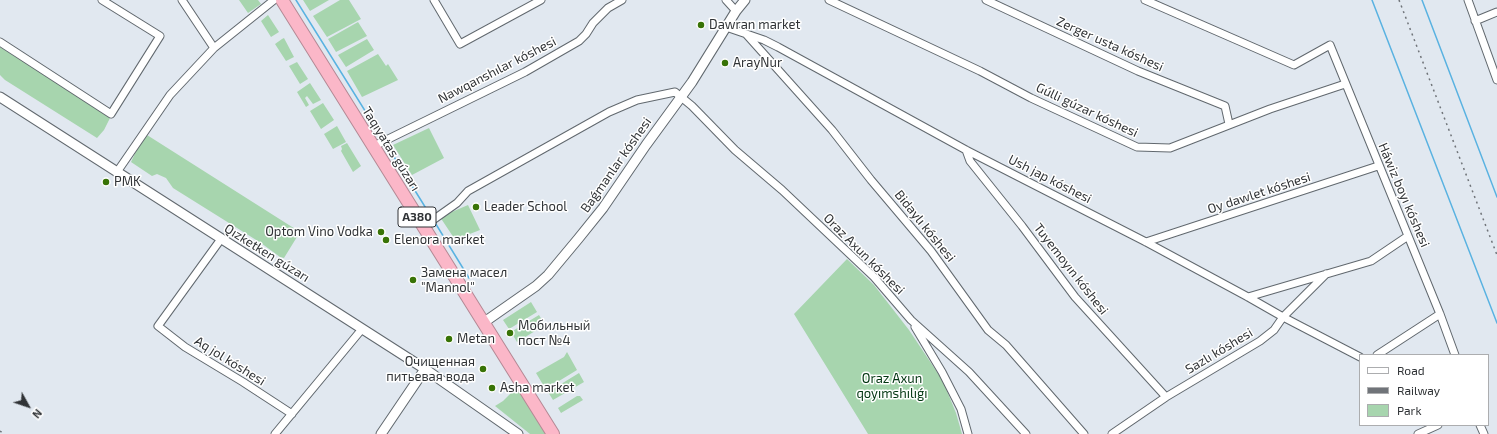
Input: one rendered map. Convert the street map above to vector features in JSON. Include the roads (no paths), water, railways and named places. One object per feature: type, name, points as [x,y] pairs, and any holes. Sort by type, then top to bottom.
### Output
[{"type":"highway","name":"Taqıyatas gúzarı","points":[[282,0],[372,147],[553,434]]},
{"type":"street","points":[[0,42],[111,114],[160,36],[102,0]]},
{"type":"street","points":[[182,0],[214,48]]},
{"type":"street","points":[[117,172],[170,95],[214,48],[274,0]]},
{"type":"street","points":[[434,0],[460,44],[541,0]]},
{"type":"street","name":"Nawqanshılar kóshesi","points":[[372,147],[525,72],[579,41],[586,34],[593,23],[608,8],[622,0]]},
{"type":"street","points":[[726,0],[736,11]]},
{"type":"street","name":"Baǵmanlar kóshesi","points":[[483,323],[536,286],[557,264],[603,208],[703,65],[736,11],[745,0]]},
{"type":"street","name":"Gúlli gúzar kóshesi","points":[[828,0],[980,71],[1031,98],[1137,147],[1170,148],[1270,109],[1345,84]]},
{"type":"street","name":"Zerger usta kóshesi","points":[[986,0],[1138,71],[1225,106],[1229,124]]},
{"type":"street","name":"Háwiz boyı kóshesi","points":[[1145,0],[1294,65],[1330,46],[1440,314],[1455,354]]},
{"type":"street","points":[[1468,0],[1497,80]]},
{"type":"street","points":[[1475,21],[1497,12]]},
{"type":"street","name":"Ush jap kóshesi","points":[[726,27],[778,47],[966,150],[1146,242],[1283,317],[1359,356]]},
{"type":"street","name":"Bidaylı kóshesi","points":[[746,34],[832,130],[871,180],[931,251],[988,330],[1006,345],[1084,434]]},
{"type":"street","points":[[422,227],[457,203],[468,191],[609,112],[637,100],[675,92],[680,97]]},
{"type":"street","name":"Qızketken gúzarı","points":[[0,97],[362,329],[518,434]]},
{"type":"street","name":"Oraz Axun kóshesi","points":[[680,97],[692,106],[734,150],[782,190],[874,277],[911,320],[969,372],[1026,434]]},
{"type":"street","name":"Tuyemoyın kóshesi","points":[[966,150],[970,161],[1022,226],[1075,297],[1166,397]]},
{"type":"street","name":"Oy dawlet kóshesi","points":[[1146,242],[1378,166]]},
{"type":"street","name":"Sazlı kóshesi","points":[[1248,297],[1371,261],[1408,236]]},
{"type":"street","name":"Aq jol kóshesi","points":[[221,239],[158,326],[185,347],[292,414]]},
{"type":"street","name":"Sazlı kóshesi","points":[[1112,434],[1166,397],[1260,341],[1274,330],[1283,317],[1326,274]]},
{"type":"street","points":[[1379,354],[1440,314]]},
{"type":"street","points":[[911,320],[942,372],[961,409],[968,434]]},
{"type":"street","points":[[275,434],[362,329]]},
{"type":"street","points":[[381,434],[425,370]]},
{"type":"street","points":[[1418,434],[1436,426]]},
{"type":"waterway","points":[[296,0],[382,138]]},
{"type":"waterway","points":[[1372,0],[1497,323]]},
{"type":"waterway","points":[[1422,0],[1497,197]]},
{"type":"waterway","points":[[386,144],[432,218]]},
{"type":"waterway","points":[[434,221],[469,278]]},
{"type":"railway","points":[[1399,0],[1497,255]]},
{"type":"railway","points":[[0,431],[4,434]]},
{"type":"place","name":"Dawran market","points":[[701,25]]},
{"type":"place","name":"ArayNur","points":[[725,63]]},
{"type":"place","name":"PMK","points":[[106,182]]},
{"type":"place","name":"Leader School","points":[[476,207]]},
{"type":"place","name":"Optom Vino Vodka","points":[[381,232]]},
{"type":"place","name":"Elenora market","points":[[386,240]]},
{"type":"place","name":"Замена масел \"Mannol\"","points":[[413,280]]},
{"type":"place","name":"Мобильный пост №4","points":[[510,333]]},
{"type":"place","name":"Metan","points":[[449,339]]},
{"type":"place","name":"Очищенная питьевая вода","points":[[483,369]]},
{"type":"place","name":"Asha market","points":[[492,388]]},
{"type":"park label","name":"Oraz Axun qoyımshılıǵı","points":[[892,386]]}]
